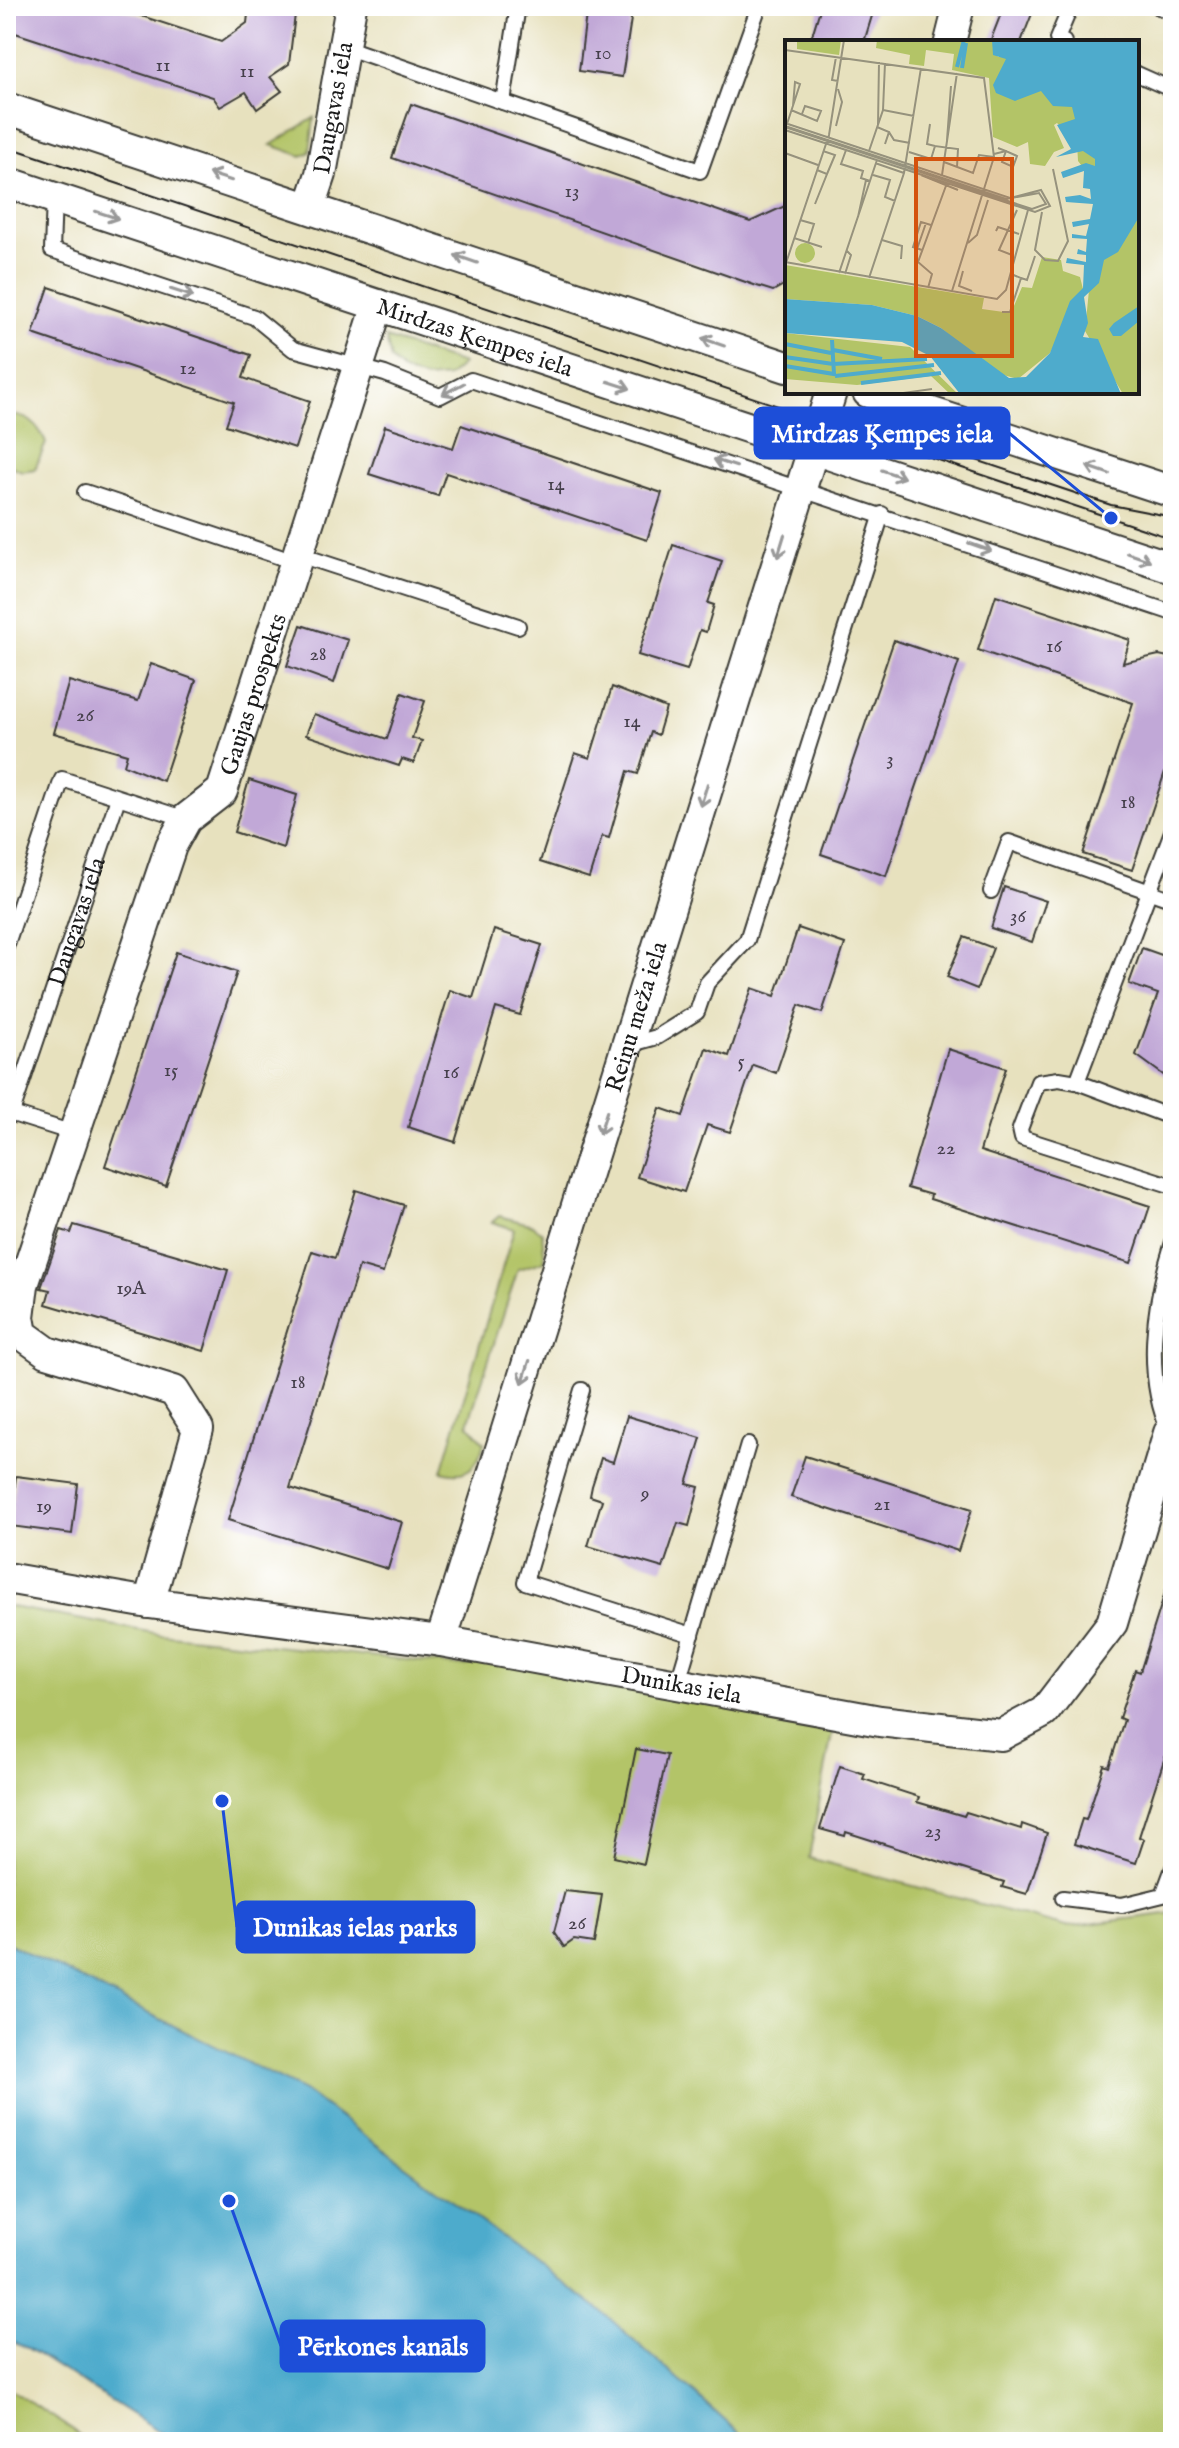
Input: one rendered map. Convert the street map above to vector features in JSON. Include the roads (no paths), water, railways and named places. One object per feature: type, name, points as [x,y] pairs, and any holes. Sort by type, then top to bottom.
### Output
[{"type":"street","name":"Daugavas iela","points":[[310,207],[321,174],[351,6]]},
{"type":"street","points":[[950,40],[959,6]]},
{"type":"street","points":[[6,108],[785,366]]},
{"type":"street","name":"Mirdzas Ķempes iela","points":[[6,182],[1173,568]]},
{"type":"street","name":"Gaujas prospekts","points":[[186,819],[222,791],[378,305]]},
{"type":"street","name":"Reiņu meža iela","points":[[441,1641],[830,394]]},
{"type":"street","points":[[874,394],[1173,492]]},
{"type":"street","points":[[149,1603],[198,1429],[174,1391],[47,1352],[22,1334],[19,1317],[23,1285],[73,1133],[171,846],[186,819]]},
{"type":"street","name":"Dunikas iela","points":[[6,1578],[149,1603],[441,1641],[895,1724],[1001,1735],[1044,1712],[1112,1623],[1171,1434]]},
{"type":"lane","points":[[503,102],[518,6]]},
{"type":"lane","points":[[345,47],[700,171],[759,6]]},
{"type":"lane","points":[[1059,40],[1057,39],[1071,6]]},
{"type":"lane","points":[[1157,6],[1173,13]]},
{"type":"lane","points":[[1139,75],[1173,90]]},
{"type":"lane","points":[[54,198],[52,250],[254,317],[293,349],[356,366],[440,396],[471,380],[1173,613]]},
{"type":"lane","points":[[85,492],[518,626]]},
{"type":"lane","points":[[628,1045],[657,1037],[697,1012],[707,983],[747,940],[882,514]]},
{"type":"lane","points":[[6,947],[62,779],[186,819]]},
{"type":"lane","name":"Daugavas iela","points":[[9,1112],[118,798]]},
{"type":"lane","points":[[1077,1082],[1173,829]]},
{"type":"lane","points":[[991,891],[1009,842],[1173,900]]},
{"type":"lane","points":[[1173,1118],[1077,1082],[1059,1079],[1038,1082],[1020,1129],[1022,1138],[1173,1186]]},
{"type":"lane","points":[[9,1112],[73,1133]]},
{"type":"lane","points":[[1171,1434],[1158,1398],[1154,1350],[1159,1298],[1173,1242]]},
{"type":"lane","points":[[582,1390],[525,1582],[692,1635]]},
{"type":"lane","points":[[677,1686],[748,1445]]},
{"type":"lane","points":[[1063,1898],[1122,1905],[1163,1895],[1173,1868]]},
{"type":"water","points":[[6,1942],[304,2091],[600,2310],[749,2442],[176,2442],[27,2348],[6,2340]]},
{"type":"tram line","points":[[6,146],[1173,539]]},
{"type":"tram line","points":[[928,444],[1111,505],[1173,517]]},
{"type":"place","name":"Mirdzas Ķempes iela","points":[[1111,518]]},
{"type":"place","name":"Dunikas ielas parks","points":[[222,1801]]},
{"type":"place","name":"Pērkones kanāls","points":[[229,2201]]}]
